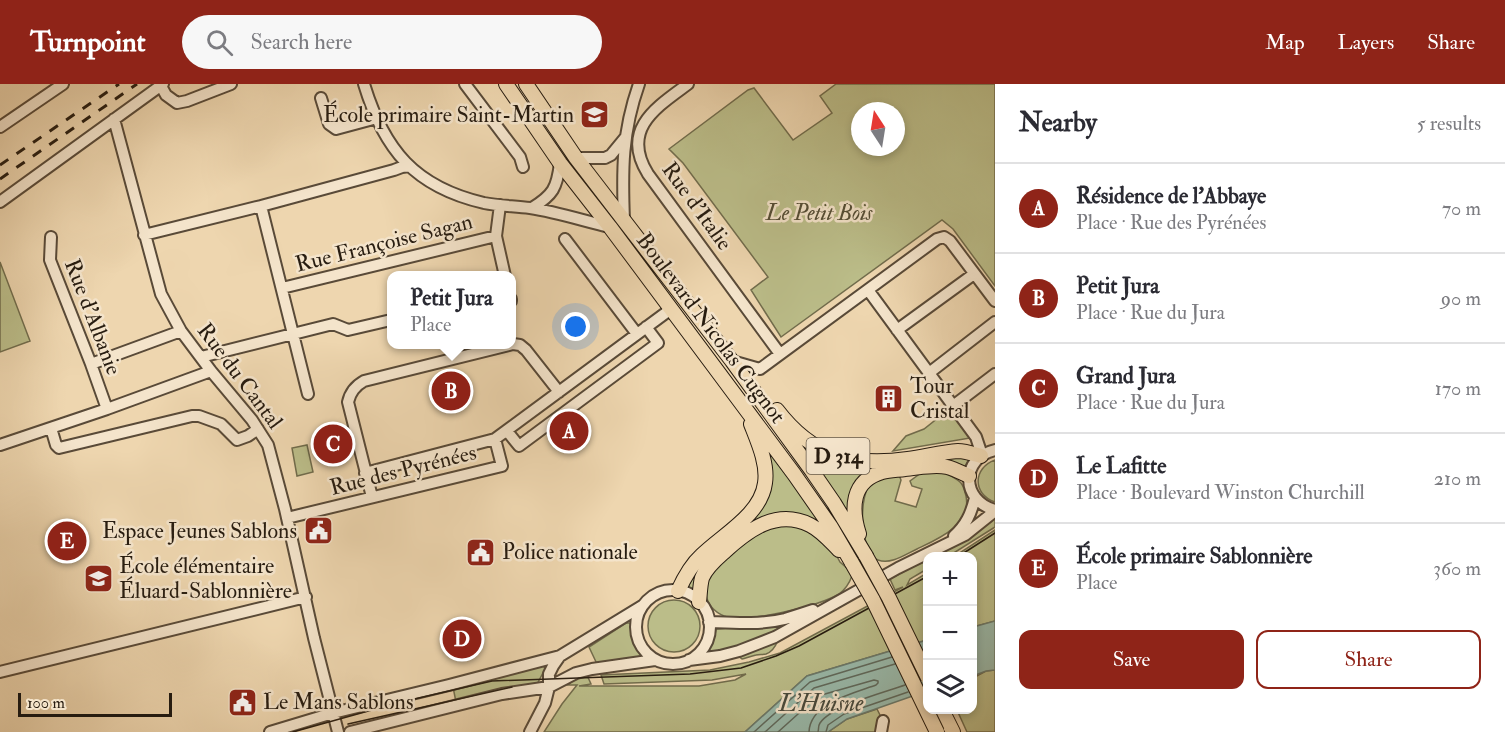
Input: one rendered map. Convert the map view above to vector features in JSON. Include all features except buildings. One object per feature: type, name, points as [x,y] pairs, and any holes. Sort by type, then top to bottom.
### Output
[{"type":"main road","name":"Boulevard Nicolas Cugnot","points":[[506,84],[560,164],[610,227],[831,527],[873,600],[937,732]]},
{"type":"main road","name":"Boulevard Nicolas Cugnot","points":[[526,84],[576,158],[732,361],[834,503],[889,598],[923,670]]},
{"type":"main road","name":"D 314","points":[[732,361],[747,371],[780,414],[810,443],[829,454],[870,462],[959,451],[981,455]]},
{"type":"main road","points":[[677,590],[699,557],[750,514],[764,490],[762,453],[745,408]]},
{"type":"main road","points":[[866,556],[854,519],[854,505],[859,488],[868,478],[882,472],[939,466],[969,476]]},
{"type":"main road","name":"D 314","points":[[699,602],[702,578],[710,565],[751,530],[766,522],[793,520],[810,525],[821,532],[852,563]]},
{"type":"main road","points":[[944,714],[953,732]]},
{"type":"street","points":[[0,127],[63,84]]},
{"type":"street","points":[[0,202],[162,85],[166,95],[177,103],[231,84]]},
{"type":"street","points":[[364,84],[377,118],[393,149],[409,166],[446,191],[485,203],[532,208],[610,227]]},
{"type":"street","points":[[465,84],[520,157],[523,167]]},
{"type":"street","points":[[624,220],[622,170],[625,138],[639,84]]},
{"type":"street","name":"Rue d'Italie","points":[[688,84],[656,108],[647,118],[640,131],[639,139],[642,162],[648,174],[780,354]]},
{"type":"street","points":[[321,98],[329,124],[336,129],[377,118]]},
{"type":"street","name":"Rue du Cantal","points":[[114,119],[161,294],[181,331],[258,429],[271,454],[338,732]]},
{"type":"street","points":[[576,158],[604,158],[612,155],[625,138]]},
{"type":"street","points":[[532,208],[552,193],[559,178],[560,164]]},
{"type":"street","points":[[144,235],[409,166]]},
{"type":"street","points":[[500,205],[496,236],[504,271]]},
{"type":"street","points":[[261,206],[308,394]]},
{"type":"street","name":"Rue Françoise Sagan","points":[[282,288],[496,236]]},
{"type":"street","name":"Rue d'Albanie","points":[[51,237],[50,260],[107,409]]},
{"type":"street","points":[[732,361],[760,369],[937,238],[944,237],[950,241],[995,301]]},
{"type":"street","points":[[507,430],[519,446],[658,343],[641,331],[565,239]]},
{"type":"street","points":[[897,330],[974,273]]},
{"type":"street","points":[[868,290],[978,440],[981,455]]},
{"type":"street","name":"Rue des Pyrénées","points":[[366,473],[495,439],[671,309]]},
{"type":"street","points":[[201,357],[333,324],[348,330],[387,321]]},
{"type":"street","points":[[929,373],[995,322]]},
{"type":"street","points":[[91,364],[181,331]]},
{"type":"street","points":[[516,344],[526,350],[559,392]]},
{"type":"street","points":[[372,497],[348,402],[350,394],[364,381],[493,349]]},
{"type":"street","points":[[0,445],[211,371]]},
{"type":"street","points":[[953,406],[994,378]]},
{"type":"street","points":[[51,428],[59,448],[192,416],[199,416],[221,424],[237,441],[258,429]]},
{"type":"street","name":"Rue des Pyrénées","points":[[287,518],[502,466],[495,439]]},
{"type":"street","points":[[978,440],[995,449]]},
{"type":"street","points":[[350,732],[502,694],[549,687],[576,673],[592,669],[655,660],[672,664],[720,656],[775,637],[898,568],[965,535],[995,510],[981,504],[975,498],[969,484],[969,476],[981,455],[995,449]]},
{"type":"street","points":[[943,545],[963,527],[971,515],[975,498]]},
{"type":"street","points":[[270,732],[333,713],[460,683],[560,656],[642,606],[655,595],[665,591],[677,590],[690,594],[706,611],[709,635],[700,652],[689,660]]},
{"type":"street","points":[[0,672],[306,597]]},
{"type":"street","points":[[709,621],[733,624],[783,619],[833,604]]},
{"type":"street","points":[[642,606],[636,622],[637,635],[646,653],[655,660]]},
{"type":"street","points":[[530,732],[545,703],[552,666],[560,656]]},
{"type":"green space","name":"Le Petit Bois","points":[[836,84],[995,84],[995,286],[953,229],[942,220],[781,337],[751,290],[768,277],[683,163],[669,149],[748,90],[754,88],[793,140],[832,113],[820,96]]},
{"type":"green space","points":[[0,262],[30,341],[0,352]]},
{"type":"green space","points":[[953,406],[976,437],[893,451],[906,436],[924,429]]},
{"type":"green space","points":[[761,440],[826,529],[760,521],[696,590],[688,587],[712,551],[766,499]]},
{"type":"green space","points":[[797,441],[827,460],[867,466],[964,455],[969,459],[964,468],[870,474],[852,519]]},
{"type":"green space","points":[[307,445],[313,472],[297,476],[292,448]]},
{"type":"green space","points":[[995,460],[995,502],[982,493],[978,481],[982,469]]},
{"type":"green space","points":[[942,471],[959,481],[966,496],[964,515],[959,523],[934,541],[903,556],[888,561],[878,560],[867,546],[863,522],[864,497],[873,481],[886,476],[899,475],[901,480],[895,501],[916,507],[922,489],[912,486],[910,481],[921,473]]},
{"type":"green space","points":[[995,516],[995,527],[955,552],[937,552]]},
{"type":"green space","points":[[782,524],[807,527],[833,549],[852,576],[847,586],[839,594],[816,604],[764,616],[734,618],[717,612],[708,601],[705,587],[714,567],[760,529]]},
{"type":"green space","points":[[995,530],[995,621],[977,626],[977,552],[961,552]]},
{"type":"green space","points":[[923,561],[923,571],[910,579],[907,585],[923,575],[923,641],[807,676],[745,732],[544,732],[577,685],[568,685],[586,673],[591,684],[579,686],[699,686],[735,680],[746,674],[712,680],[604,684],[601,675],[710,670],[780,653],[903,587],[895,590],[890,579]]},
{"type":"green space","points":[[669,600],[679,600],[693,607],[700,626],[693,645],[679,652],[669,652],[659,648],[652,641],[648,631],[648,621],[652,611],[659,604]]},
{"type":"green space","points":[[626,623],[630,623],[633,641],[641,655],[597,664],[589,647]]},
{"type":"green space","points":[[780,624],[778,641],[766,654],[742,659],[737,655],[704,655],[715,637],[716,629]]},
{"type":"green space","points":[[543,665],[545,669],[536,686],[456,702],[453,687]]},
{"type":"green space","points":[[995,670],[995,732],[967,732],[959,714],[977,714],[977,676],[986,671]]},
{"type":"green space","points":[[877,709],[883,721],[881,732],[828,732],[847,719]]},
{"type":"water","points":[[995,621],[995,670],[977,674],[977,660],[977,626]]},
{"type":"water","name":"L'Huisne","points":[[923,641],[923,692],[847,719],[828,732],[745,732],[807,676]]},
{"type":"tram line","points":[[965,552],[995,533]]},
{"type":"tram line","points":[[293,732],[397,703],[492,681],[690,674],[741,668],[799,646],[923,579]]},
{"type":"tram line","points":[[348,724],[512,687]]},
{"type":"railway","points":[[0,165],[119,84]]},
{"type":"railway","points":[[0,179],[137,84]]},
{"type":"place","name":"École primaire Saint-Martin","points":[[595,115]]},
{"type":"place","name":"Petit Jura","points":[[451,391]]},
{"type":"place","name":"Tour Cristal","points":[[889,399]]},
{"type":"place","name":"Résidence de l'Abbaye","points":[[569,431]]},
{"type":"place","name":"Grand Jura","points":[[333,444]]},
{"type":"place","name":"Espace Jeunes Sablons","points":[[318,531]]},
{"type":"place","name":"École primaire Sablonnière","points":[[67,541]]},
{"type":"place","name":"Police nationale","points":[[481,552]]},
{"type":"place","name":"École élémentaire Éluard-Sablonnière","points":[[98,579]]},
{"type":"place","name":"Le Lafitte","points":[[462,639]]},
{"type":"place","name":"Le Mans Sablons","points":[[242,702]]}]
